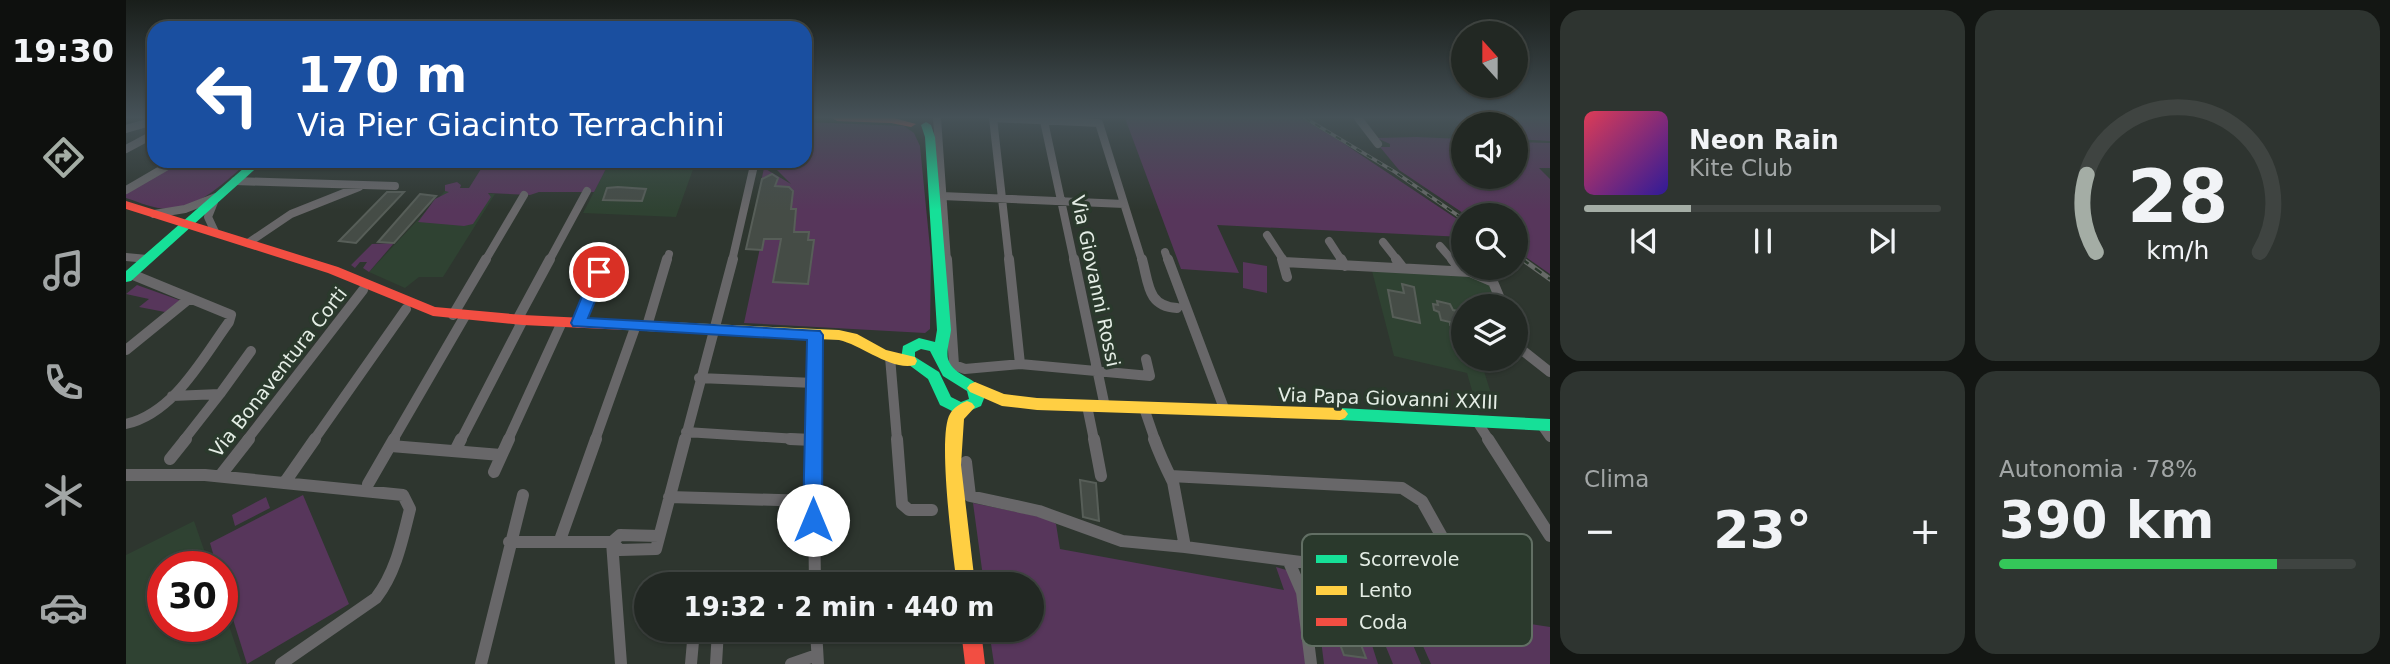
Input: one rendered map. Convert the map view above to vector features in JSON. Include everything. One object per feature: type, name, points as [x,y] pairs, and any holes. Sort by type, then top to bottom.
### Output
[{"type":"main road","points":[[930,149],[948,372],[973,399],[956,417],[965,572]]},
{"type":"main road","points":[[129,276],[251,168]]},
{"type":"main road","points":[[126,205],[333,270],[433,311],[520,320],[847,337],[890,357],[909,356],[934,376],[940,385],[945,401],[948,447],[959,463]]},
{"type":"main road","points":[[909,356],[915,345],[934,336],[942,322]]},
{"type":"main road","points":[[924,343],[935,347],[947,358]]},
{"type":"main road","name":"Via Papa Giovanni XXIII","points":[[945,401],[956,408],[973,399],[1087,407],[1545,424]]},
{"type":"main road","points":[[972,642],[975,664]]},
{"type":"street","points":[[929,149],[943,196],[947,358],[959,369],[1020,364],[1150,376],[1146,359]]},
{"type":"street","points":[[996,149],[1020,364]]},
{"type":"street","name":"Via Giovanni Rossi","points":[[1050,149],[1104,407]]},
{"type":"street","points":[[1107,149],[1155,302],[1162,307],[1177,308]]},
{"type":"street","points":[[126,190],[164,168]]},
{"type":"street","points":[[509,542],[612,542],[620,550],[656,549],[699,378],[745,214],[754,168]]},
{"type":"street","points":[[235,181],[395,186]]},
{"type":"street","points":[[248,243],[291,214],[363,186]]},
{"type":"street","points":[[455,451],[587,191]]},
{"type":"street","points":[[368,484],[391,446],[524,195]]},
{"type":"street","points":[[943,196],[1124,204]]},
{"type":"street","points":[[154,214],[185,209],[217,197]]},
{"type":"street","points":[[215,232],[208,225],[207,218],[217,197]]},
{"type":"street","points":[[1267,235],[1283,262],[1287,277]]},
{"type":"street","points":[[1329,241],[1345,266]]},
{"type":"street","points":[[1383,242],[1402,268]]},
{"type":"street","points":[[1440,246],[1451,258]]},
{"type":"street","points":[[578,323],[609,248]]},
{"type":"street","points":[[1165,252],[1225,411]]},
{"type":"street","points":[[560,540],[669,254]]},
{"type":"street","points":[[126,257],[147,259]]},
{"type":"street","points":[[1283,262],[1451,270]]},
{"type":"street","points":[[126,424],[146,418],[172,396],[229,322],[230,315],[129,276]]},
{"type":"street","name":"Via Bonaventura Corti","points":[[220,476],[363,290]]},
{"type":"street","points":[[126,350],[190,298]]},
{"type":"street","points":[[285,482],[406,309]]},
{"type":"street","points":[[494,472],[562,322]]},
{"type":"street","points":[[815,335],[812,501],[815,572]]},
{"type":"street","points":[[170,458],[251,351]]},
{"type":"street","points":[[875,351],[909,356]]},
{"type":"street","points":[[1528,355],[1550,372]]},
{"type":"street","points":[[890,357],[902,504],[909,510],[932,510]]},
{"type":"street","points":[[699,378],[814,383]]},
{"type":"street","points":[[172,396],[220,394]]},
{"type":"street","points":[[1087,407],[1101,476]]},
{"type":"street","points":[[1144,408],[1160,459],[1170,476],[1179,503],[1185,547]]},
{"type":"street","points":[[1476,420],[1550,536]]},
{"type":"street","points":[[1545,424],[1550,437]]},
{"type":"street","points":[[686,432],[813,440]]},
{"type":"street","points":[[391,446],[501,455]]},
{"type":"street","points":[[959,463],[970,496],[1039,511],[1122,541],[1302,563]]},
{"type":"street","points":[[126,475],[220,476],[403,495],[410,509],[391,578],[385,588],[376,598],[282,664]]},
{"type":"street","points":[[1170,476],[1402,488],[1422,500],[1441,534]]},
{"type":"street","points":[[481,664],[509,542],[523,495]]},
{"type":"street","points":[[669,497],[812,501]]},
{"type":"street","points":[[612,542],[621,664]]},
{"type":"street","points":[[1289,562],[1302,592]]},
{"type":"street","points":[[691,664],[693,642]]},
{"type":"street","points":[[716,664],[717,642]]},
{"type":"street","points":[[1309,646],[1311,664]]},
{"type":"street","points":[[791,664],[818,659]]},
{"type":"shaded area","points":[[812,149],[920,149],[931,258],[930,329],[925,333],[744,323],[764,229],[751,229],[764,168],[791,184],[775,168],[812,168]]},
{"type":"shaded area","points":[[1136,149],[1352,149],[1451,215],[1451,236],[1217,225],[1239,273],[1181,269]]},
{"type":"shaded area","points":[[1382,149],[1451,149],[1451,189],[1528,189],[1528,149],[1550,149],[1550,168],[1539,168],[1550,179],[1550,274],[1528,258],[1528,203],[1451,205],[1399,170]]},
{"type":"shaded area","points":[[168,168],[241,168],[208,195],[196,202],[171,209],[158,208],[126,198],[126,193]]},
{"type":"shaded area","points":[[482,168],[606,168],[594,192],[539,192],[530,195],[488,193],[491,197],[473,224],[464,226],[418,222],[435,199],[449,192],[445,191],[445,185],[457,182],[461,185],[460,188],[469,188]]},
{"type":"shaded area","points":[[606,168],[694,168],[676,217],[583,213]]},
{"type":"shaded area","points":[[445,191],[495,194],[443,277],[419,277],[405,288],[369,272]]},
{"type":"shaded area","points":[[394,243],[369,272],[363,268],[367,262],[360,262],[355,268],[351,265],[372,244]]},
{"type":"shaded area","points":[[1243,262],[1267,266],[1267,293],[1243,288]]},
{"type":"shaded area","points":[[1372,271],[1451,273],[1451,280],[1481,280],[1490,286],[1494,294],[1451,294],[1451,369],[1394,356]]},
{"type":"shaded area","points":[[137,285],[180,301],[165,312],[139,307],[149,299],[126,294]]},
{"type":"shaded area","points":[[1458,371],[1484,371],[1496,409],[1477,408],[1467,373]]},
{"type":"shaded area","points":[[303,495],[349,604],[247,664],[238,635],[238,551],[212,551],[210,543]]},
{"type":"shaded area","points":[[266,497],[270,508],[235,526],[232,515]]},
{"type":"shaded area","points":[[973,503],[1046,518],[1056,524],[1060,549],[1284,590],[1276,567],[1293,572],[1302,618],[1302,646],[1307,646],[1311,664],[994,664],[991,642],[1044,642],[1044,572],[982,572]]},
{"type":"shaded area","points":[[194,521],[204,551],[147,551],[147,642],[235,642],[242,664],[126,664],[126,555]]},
{"type":"shaded area","points":[[1532,624],[1550,627],[1550,664],[1431,664],[1423,646],[1532,646]]},
{"type":"shaded area","points":[[1322,646],[1372,646],[1378,664],[1324,664]]},
{"type":"shaded area","points":[[1386,646],[1413,646],[1421,664],[1393,664]]},
{"type":"building","points":[[772,174],[778,178],[775,186],[789,187],[793,191],[791,209],[796,209],[794,232],[809,232],[808,240],[814,240],[808,284],[773,282],[781,239],[764,239],[762,250],[746,249],[762,179]]},
{"type":"building","points":[[607,188],[646,189],[642,201],[603,200]]},
{"type":"building","points":[[387,192],[404,192],[356,243],[339,241]]},
{"type":"building","points":[[420,194],[436,196],[394,243],[378,242]]},
{"type":"building","points":[[1402,284],[1414,287],[1420,323],[1393,317],[1388,290],[1404,293]]},
{"type":"building","points":[[1437,301],[1450,304],[1451,325],[1450,322],[1441,320],[1439,312],[1434,310],[1433,304],[1438,305]]},
{"type":"building","points":[[1080,480],[1096,483],[1099,521],[1083,517]]},
{"type":"building","points":[[1341,646],[1361,646],[1366,658],[1344,655]]},
{"type":"railway","points":[[1357,149],[1451,211]]},
{"type":"railway","points":[[1528,263],[1550,279]]},
{"type":"traffic: fast","points":[[931,149],[944,330],[940,355]]},
{"type":"traffic: fast","points":[[126,278],[251,168]]},
{"type":"traffic: fast","points":[[919,343],[935,347],[948,372],[976,391],[976,402],[960,409],[945,401],[934,376],[908,359],[908,350],[919,343]]},
{"type":"traffic: fast","points":[[1340,414],[1550,425]]},
{"type":"traffic: slow","points":[[625,325],[839,335],[852,338],[882,354],[910,361]]},
{"type":"traffic: slow","points":[[975,388],[1002,400],[1037,404],[1340,414]]},
{"type":"traffic: slow","points":[[965,572],[953,465],[956,417],[967,407]]},
{"type":"traffic: jam","points":[[126,205],[333,270],[433,311],[523,320],[625,325]]},
{"type":"traffic: jam","points":[[972,642],[975,664]]},
{"type":"route","points":[[599,272],[578,323],[815,335],[813,520]]}]
